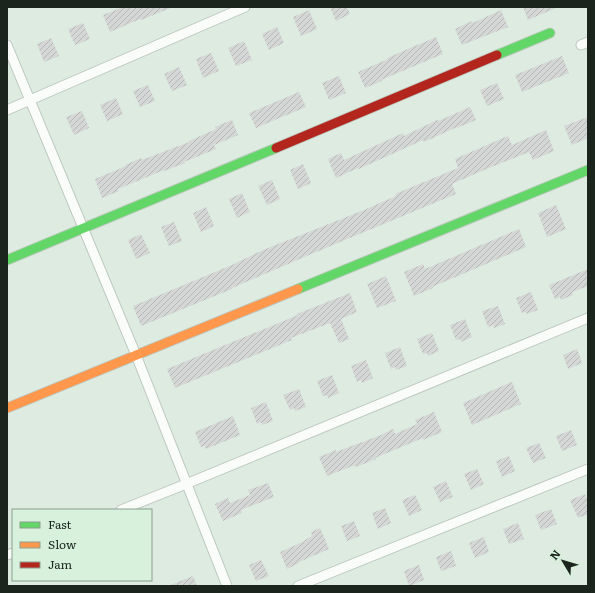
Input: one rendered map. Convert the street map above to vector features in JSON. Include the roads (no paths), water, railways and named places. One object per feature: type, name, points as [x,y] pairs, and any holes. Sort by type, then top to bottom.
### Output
[{"type":"street","points":[[7,110],[245,7]]},
{"type":"street","points":[[7,260],[550,33]]},
{"type":"street","points":[[7,45],[136,355],[227,586]]},
{"type":"street","points":[[7,408],[588,170]]},
{"type":"street","points":[[124,509],[588,318]]},
{"type":"street","points":[[298,586],[588,469]]}]
